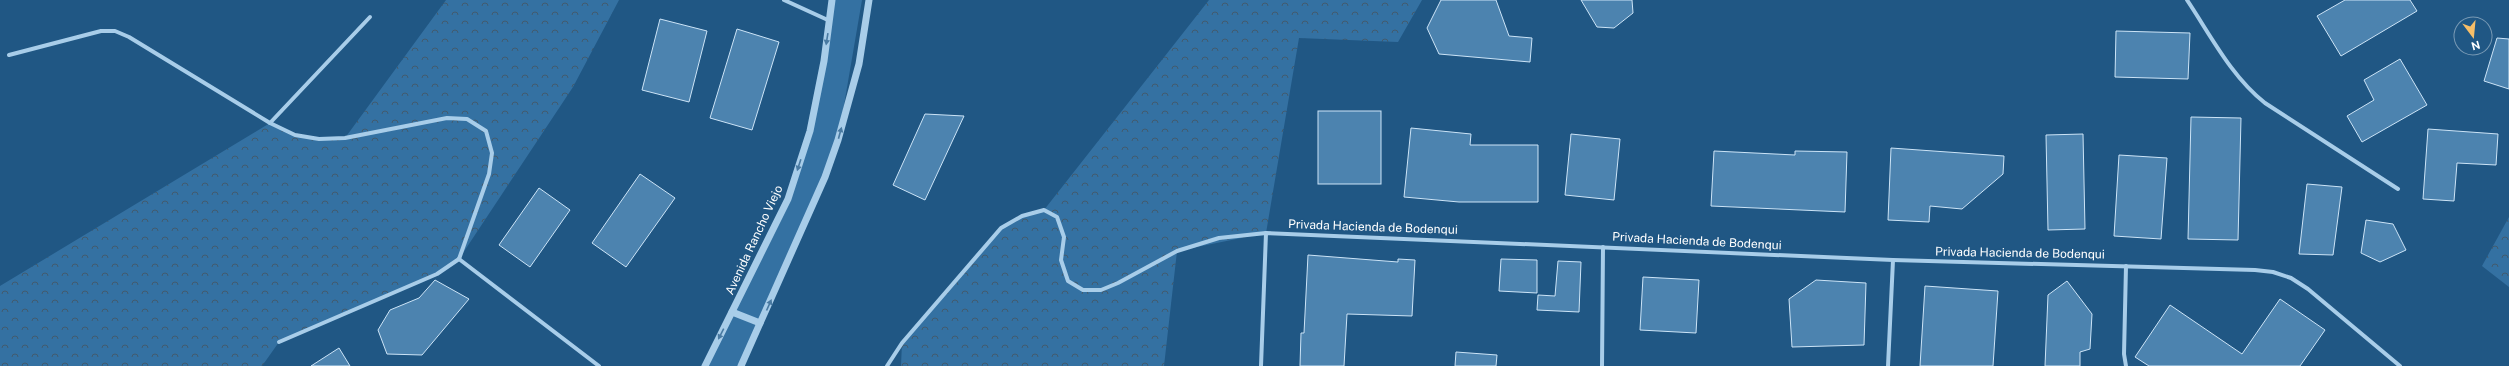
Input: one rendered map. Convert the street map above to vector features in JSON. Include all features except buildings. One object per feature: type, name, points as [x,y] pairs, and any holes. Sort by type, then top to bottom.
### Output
[{"type":"street","points":[[784,0],[830,22]]},
{"type":"street","name":"Avenida Rancho Viejo","points":[[705,366],[788,199],[810,131],[830,22],[832,0]]},
{"type":"street","points":[[741,366],[838,140],[859,64],[869,0]]},
{"type":"street","points":[[2187,0],[2238,78],[2251,92],[2265,103],[2398,189]]},
{"type":"street","points":[[270,123],[370,17]]},
{"type":"street","points":[[9,55],[101,31],[115,31],[129,37],[270,123],[295,135],[319,139],[344,138],[447,118],[467,119],[486,131],[492,153],[489,174],[458,259],[437,274],[279,342]]},
{"type":"street","name":"Privada Hacienda de Bodenqui","points":[[887,366],[902,343],[1000,228],[1022,216],[1044,210],[1057,217],[1064,237],[1061,260],[1068,281],[1083,290],[1101,290],[1118,283],[1177,251],[1219,238],[1266,233],[1603,246],[1892,260],[2256,270],[2273,272],[2291,278],[2308,289],[2400,366]]},
{"type":"street","points":[[1261,366],[1266,233]]},
{"type":"street","name":"Privada Hacienda de Bodenqui","points":[[1602,366],[1603,246]]},
{"type":"street","points":[[458,259],[599,366]]},
{"type":"street","points":[[1888,366],[1892,260]]},
{"type":"street","points":[[2126,266],[2124,354],[2126,366]]},
{"type":"street","points":[[732,312],[760,323]]},
{"type":"green space","points":[[446,0],[619,0],[573,87],[459,259],[437,274],[279,342],[262,366],[0,366],[0,286],[270,123],[298,134],[315,138],[345,138]]},
{"type":"green space","points":[[832,0],[862,0],[838,140],[741,366],[705,366],[788,199],[810,131]]},
{"type":"green space","points":[[1209,0],[1422,0],[1398,42],[1299,38],[1266,233],[1177,251],[1164,366],[901,366],[902,343],[1001,228],[1022,216],[1044,210]]},
{"type":"green space","points":[[2509,217],[2509,287],[2482,266]]}]
